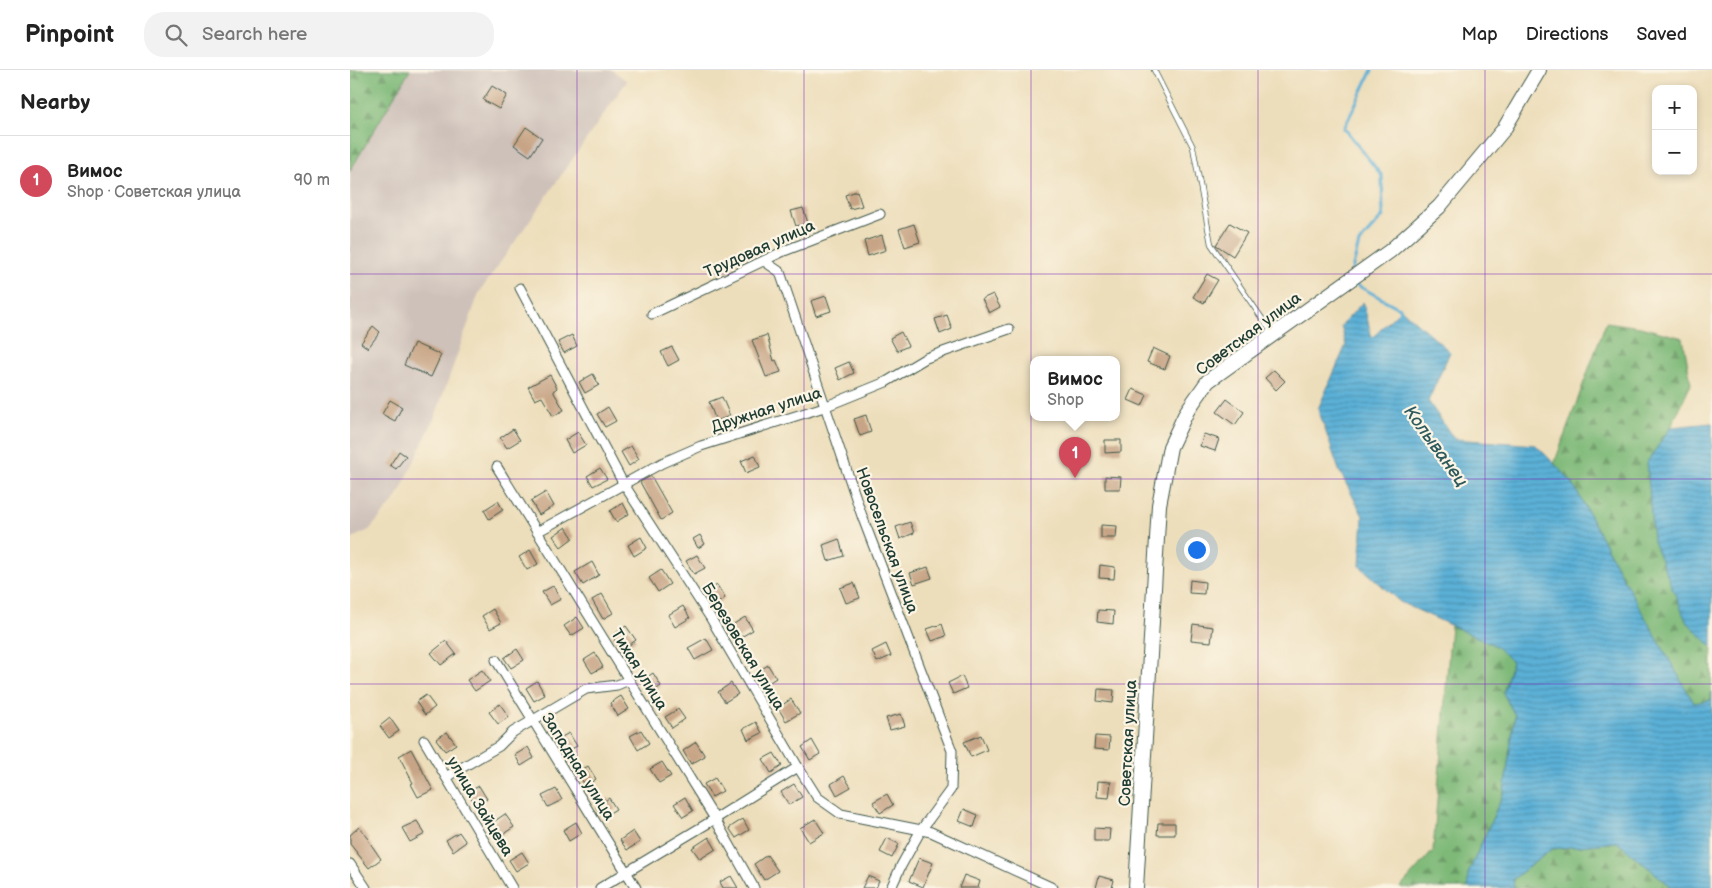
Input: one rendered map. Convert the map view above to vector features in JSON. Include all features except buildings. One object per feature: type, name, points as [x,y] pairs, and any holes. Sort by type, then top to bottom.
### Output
[{"type":"main road","name":"Советская улица","points":[[1136,888],[1159,504],[1170,447],[1187,411],[1208,381],[1390,251],[1439,207],[1504,129],[1539,70]]},
{"type":"street","name":"Трудовая улица","points":[[652,314],[784,251],[880,214]]},
{"type":"street","name":"Новосельская улица","points":[[764,261],[780,272],[862,516],[952,751],[951,789],[921,830],[891,888]]},
{"type":"street","name":"Березовская улица","points":[[520,288],[624,483],[710,617],[798,768],[817,797],[841,814],[931,832],[1053,888]]},
{"type":"street","name":"Дружная улица","points":[[537,532],[662,462],[701,446],[824,407],[886,382],[926,358],[1010,329]]},
{"type":"street","name":"Тихая улица","points":[[497,467],[715,819],[754,888]]},
{"type":"street","name":"Западная улица","points":[[496,660],[636,888]]},
{"type":"street","points":[[446,777],[498,746],[513,732],[586,689],[617,685],[629,680]]},
{"type":"street","name":"улица Зайцева","points":[[424,740],[512,888]]},
{"type":"street","points":[[600,888],[798,768]]},
{"type":"street","points":[[350,864],[366,888]]},
{"type":"lane","points":[[1154,70],[1193,146],[1211,244],[1273,334]]},
{"type":"shaded area","points":[[410,70],[612,70],[627,81],[479,293],[435,417],[397,498],[369,530],[350,539],[350,171]]},
{"type":"green space","points":[[350,70],[410,70],[350,171]]},
{"type":"green space","points":[[1606,322],[1640,327],[1683,338],[1691,384],[1671,427],[1647,463],[1686,621],[1712,647],[1711,700],[1694,704],[1625,582],[1572,482],[1554,464]]},
{"type":"green space","points":[[1451,625],[1496,646],[1512,662],[1503,693],[1515,715],[1504,792],[1468,874],[1468,888],[1400,888],[1433,851]]},
{"type":"green space","points":[[1618,842],[1673,888],[1514,888],[1513,879],[1552,849]]},
{"type":"water","points":[[1363,302],[1372,338],[1401,309],[1450,352],[1428,401],[1454,439],[1536,445],[1572,482],[1625,582],[1694,703],[1711,700],[1712,692],[1712,888],[1673,888],[1617,842],[1552,849],[1513,879],[1514,888],[1468,888],[1468,874],[1504,792],[1515,715],[1503,693],[1512,662],[1496,646],[1400,602],[1360,566],[1363,516],[1339,470],[1318,409],[1346,345],[1341,326]]},
{"type":"water","points":[[1712,423],[1712,647],[1686,621],[1653,541],[1647,462],[1671,427]]},
{"type":"waterway","name":"Колыванец","points":[[1351,274],[1359,243],[1383,216],[1382,176],[1344,128],[1372,70]]},
{"type":"waterway","name":"Колыванец","points":[[1353,283],[1401,309],[1400,313]]},
{"type":"place","name":"Вимос","points":[[1075,478]]}]
